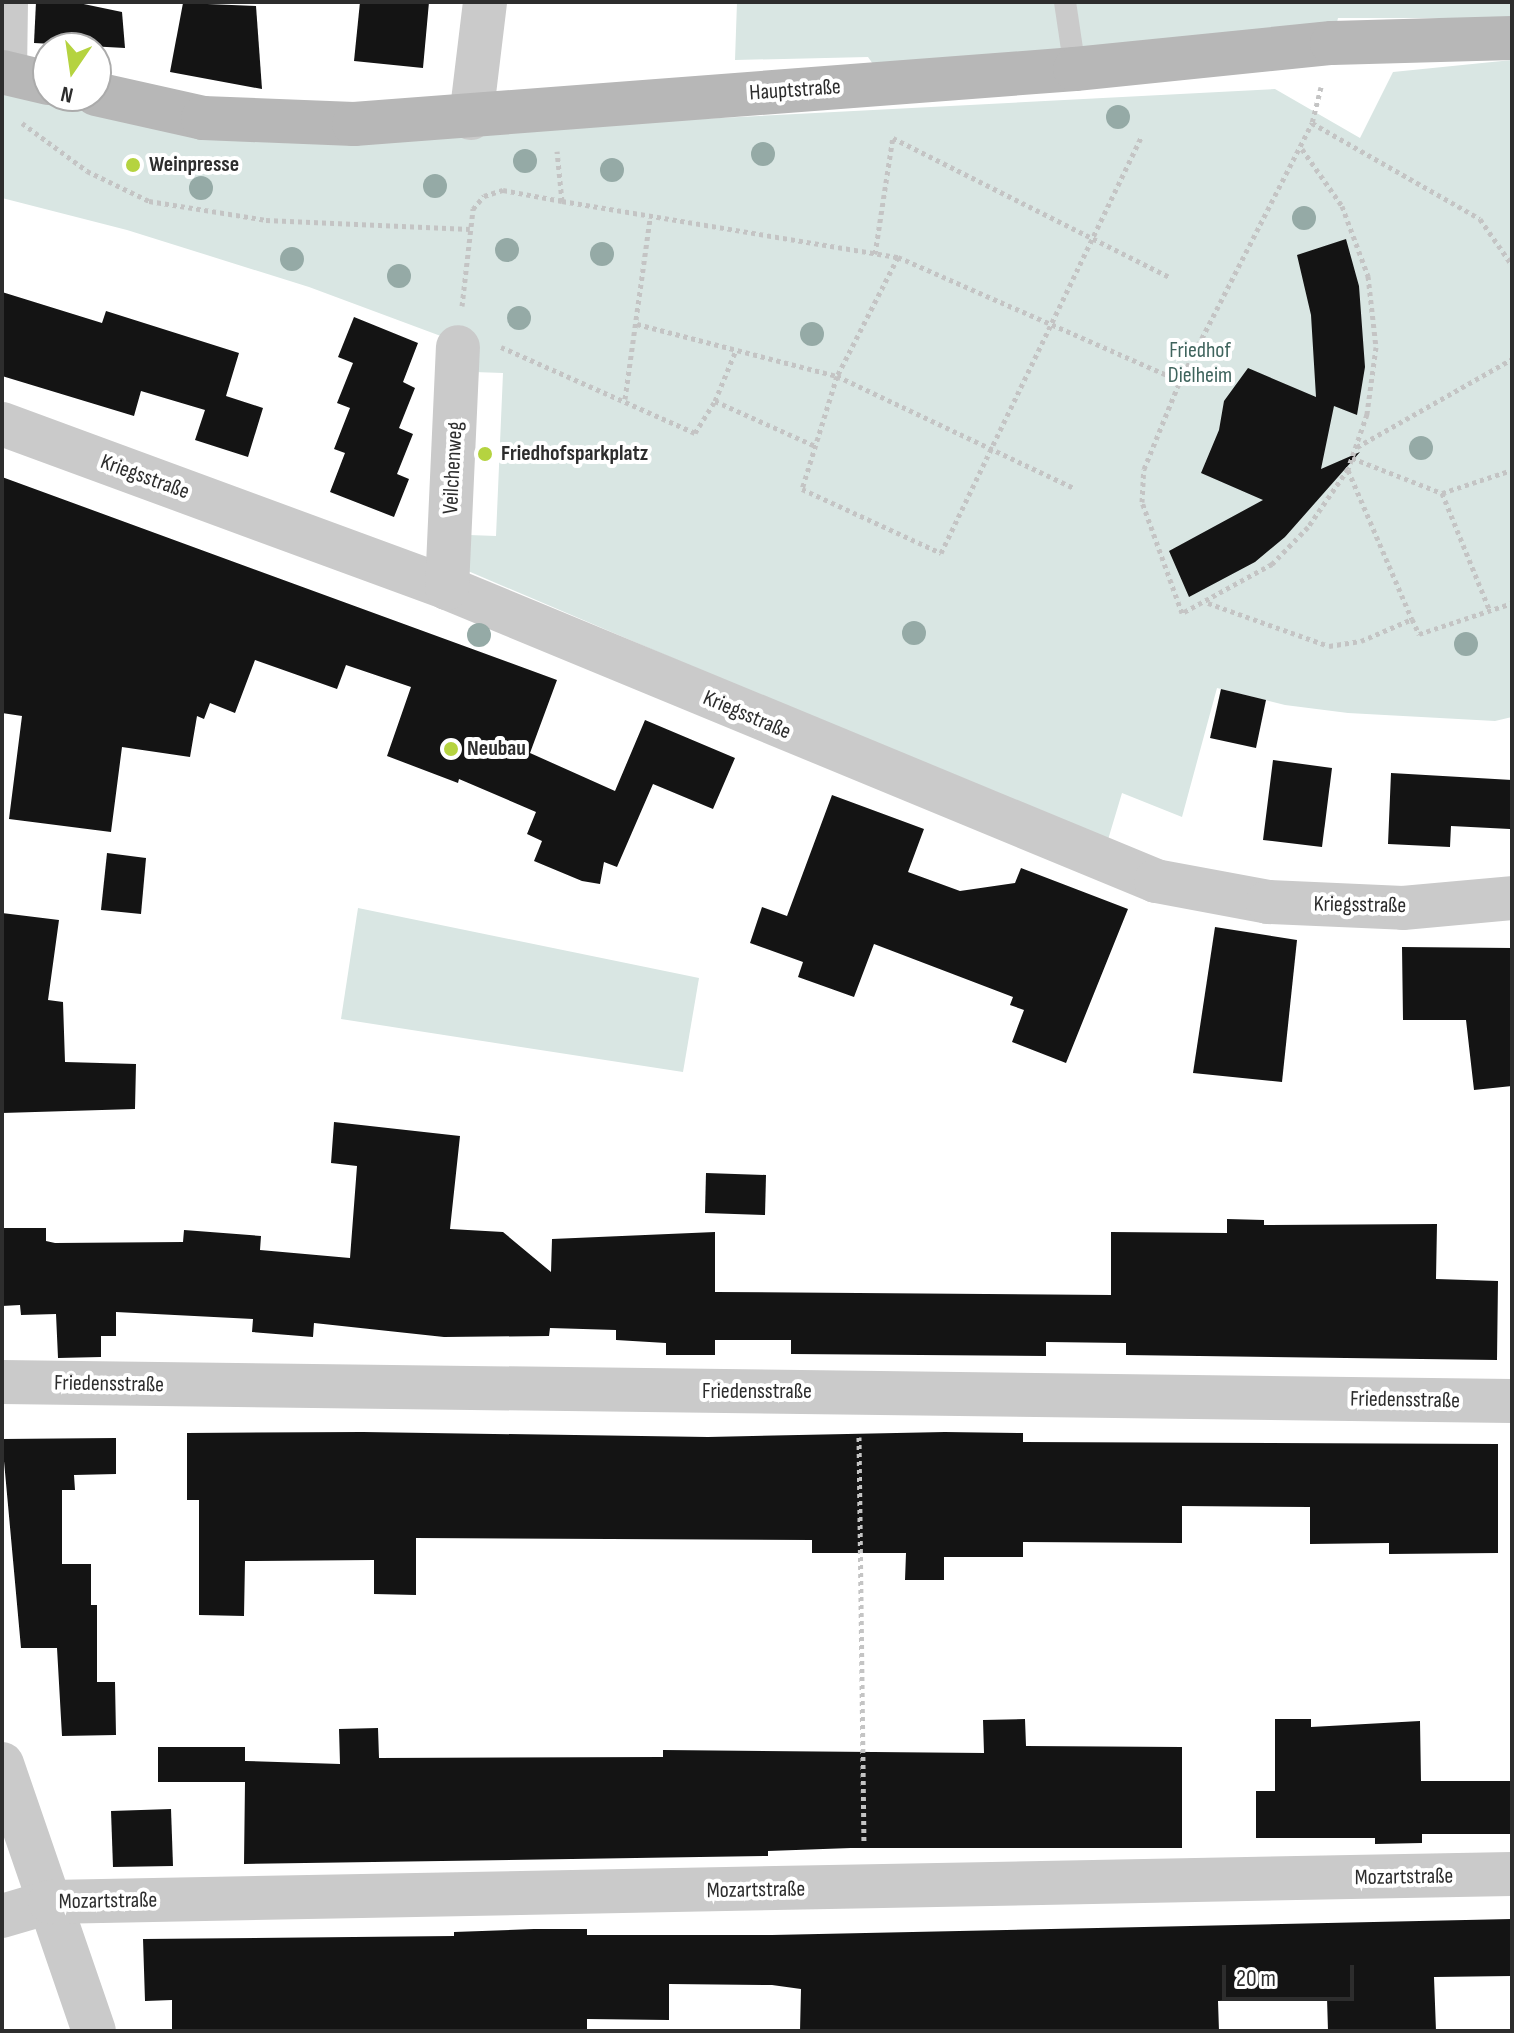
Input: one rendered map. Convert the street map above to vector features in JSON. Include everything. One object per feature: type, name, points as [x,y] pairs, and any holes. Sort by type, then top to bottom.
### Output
[{"type":"street","points":[[6,2],[4,73],[32,79]]},
{"type":"street","points":[[471,118],[485,2]]},
{"type":"street","name":"Hauptstraße","points":[[112,98],[203,118],[354,124],[552,112],[1075,69],[1332,43],[1504,38]]},
{"type":"street","name":"Veilchenweg","points":[[447,588],[459,339]]},
{"type":"street","name":"Kriegsstraße","points":[[2,424],[447,588],[1156,881],[1268,902],[1403,908],[1512,898]]},
{"type":"street","name":"Friedensstraße","points":[[2,1382],[1512,1401]]},
{"type":"street","points":[[2,1764],[94,2031]]},
{"type":"street","name":"Mozartstraße","points":[[2,1916],[50,1902],[1512,1874]]},
{"type":"lane","points":[[1065,2],[1075,69]]},
{"type":"path","points":[[1302,149],[1342,206],[1370,287],[1374,373],[1357,447],[1348,469],[1308,527],[1272,564],[1207,603],[1182,613],[1140,487],[1180,381],[1302,149],[1312,123],[1332,43]]},
{"type":"path","points":[[4,73],[6,107],[24,125],[106,182],[149,201],[266,220],[470,229]]},
{"type":"path","points":[[552,112],[562,201]]},
{"type":"path","points":[[1312,123],[1480,219],[1512,265]]},
{"type":"path","points":[[875,254],[894,127]]},
{"type":"path","points":[[898,257],[837,376],[802,489],[941,553],[1142,136]]},
{"type":"path","points":[[893,138],[1171,278]]},
{"type":"path","points":[[736,350],[715,401],[695,433],[625,399],[459,339],[473,209],[484,196],[503,190],[650,218],[898,257],[1180,381]]},
{"type":"path","points":[[625,399],[650,218]]},
{"type":"path","points":[[637,324],[837,376],[1074,488]]},
{"type":"path","points":[[1357,447],[1512,359]]},
{"type":"path","points":[[715,401],[815,446]]},
{"type":"path","points":[[1352,458],[1442,493],[1512,470]]},
{"type":"path","points":[[1348,469],[1419,634],[1512,603]]},
{"type":"path","points":[[1442,493],[1490,611]]},
{"type":"path","points":[[1207,603],[1329,646],[1361,641],[1412,619]]},
{"type":"path","points":[[858,1392],[865,1888]]},
{"type":"green space","points":[[737,2],[1512,2],[1512,18],[1338,18],[1332,43],[887,84],[868,57],[735,60]]},
{"type":"green space","name":"Friedhof Dielheim","points":[[1512,60],[1512,717],[1495,721],[1348,713],[1285,705],[1217,688],[1182,817],[1122,793],[1107,843],[468,571],[469,535],[496,536],[503,373],[474,372],[473,348],[309,287],[127,230],[2,198],[2,89],[32,95],[32,112],[108,112],[201,132],[661,121],[1275,89],[1360,138],[1393,72]]},
{"type":"green space","points":[[358,908],[699,978],[683,1072],[341,1019]]},
{"type":"building","points":[[36,2],[74,2],[122,12],[125,48],[112,47],[112,32],[35,32]]},
{"type":"building","points":[[360,2],[429,2],[423,68],[354,61]]},
{"type":"building","points":[[183,3],[256,6],[262,89],[170,72]]},
{"type":"building","points":[[1346,239],[1359,286],[1365,367],[1357,415],[1334,406],[1321,469],[1360,452],[1285,537],[1255,562],[1189,597],[1169,551],[1263,500],[1201,473],[1219,430],[1224,401],[1248,368],[1316,397],[1311,315],[1297,255]]},
{"type":"building","points":[[2,292],[102,323],[106,311],[239,353],[226,396],[263,408],[248,457],[195,440],[205,410],[141,391],[134,416],[2,376]]},
{"type":"building","points":[[354,317],[418,343],[403,382],[415,388],[399,428],[413,434],[397,474],[409,479],[394,517],[330,492],[345,453],[334,449],[350,408],[337,403],[353,363],[338,357]]},
{"type":"building","points":[[2,477],[557,680],[530,753],[615,791],[645,720],[735,758],[713,809],[653,784],[617,867],[604,862],[600,884],[582,881],[534,861],[542,841],[527,834],[536,812],[459,779],[458,783],[387,756],[411,687],[346,665],[337,689],[255,660],[235,713],[210,703],[204,719],[197,716],[190,757],[122,747],[111,832],[9,819],[22,716],[2,713]]},
{"type":"building","points":[[1221,689],[1266,700],[1256,748],[1210,738]]},
{"type":"building","points":[[1273,760],[1332,768],[1322,847],[1263,840]]},
{"type":"building","points":[[1391,773],[1512,780],[1510,829],[1451,826],[1450,847],[1388,844]]},
{"type":"building","points":[[832,795],[924,829],[908,872],[960,891],[1015,883],[1021,868],[1128,909],[1066,1063],[1012,1042],[1024,1010],[1010,1005],[1013,997],[874,944],[854,997],[798,977],[803,962],[750,943],[762,907],[787,916]]},
{"type":"building","points":[[107,853],[146,858],[141,914],[101,910]]},
{"type":"building","points":[[2,913],[59,920],[48,1000],[63,1002],[65,1062],[136,1064],[135,1109],[2,1113]]},
{"type":"building","points":[[1215,927],[1297,940],[1282,1082],[1193,1073]]},
{"type":"building","points":[[1402,947],[1512,948],[1512,1086],[1474,1090],[1466,1020],[1403,1020]]},
{"type":"building","points":[[334,1122],[460,1136],[450,1229],[503,1232],[551,1272],[552,1239],[715,1232],[715,1292],[1111,1295],[1111,1232],[1227,1233],[1227,1219],[1264,1220],[1264,1225],[1437,1224],[1436,1279],[1498,1281],[1497,1360],[1126,1355],[1126,1343],[1046,1342],[1046,1356],[791,1354],[791,1340],[715,1340],[715,1355],[666,1355],[666,1343],[616,1340],[616,1330],[550,1328],[549,1336],[444,1337],[314,1323],[313,1337],[252,1332],[253,1319],[116,1312],[116,1336],[101,1336],[101,1357],[58,1358],[56,1314],[21,1315],[20,1305],[2,1306],[2,1228],[46,1228],[46,1241],[55,1243],[183,1242],[184,1230],[261,1236],[260,1250],[350,1258],[357,1166],[331,1163]]},
{"type":"building","points":[[706,1173],[766,1175],[765,1215],[705,1213]]},
{"type":"building","points":[[945,1432],[1023,1433],[1023,1442],[1498,1444],[1498,1553],[1389,1554],[1389,1543],[1310,1544],[1310,1507],[1182,1506],[1182,1543],[1023,1542],[1023,1557],[944,1557],[944,1580],[905,1580],[906,1553],[812,1553],[812,1540],[416,1538],[416,1595],[374,1594],[374,1560],[245,1561],[244,1616],[199,1615],[199,1500],[187,1500],[187,1433],[708,1437]]},
{"type":"building","points":[[116,1438],[116,1474],[74,1475],[75,1490],[62,1490],[62,1564],[91,1564],[91,1605],[97,1605],[97,1682],[115,1682],[116,1735],[62,1736],[57,1648],[21,1648],[2,1439]]},
{"type":"building","points":[[1025,1719],[1026,1746],[1182,1747],[1182,1848],[851,1848],[768,1851],[768,1856],[244,1864],[245,1782],[158,1782],[158,1747],[245,1747],[245,1761],[340,1764],[339,1729],[378,1728],[379,1758],[663,1757],[663,1750],[984,1753],[983,1720]]},
{"type":"building","points":[[1275,1719],[1311,1719],[1311,1727],[1420,1721],[1421,1781],[1512,1781],[1512,1834],[1422,1834],[1422,1843],[1375,1844],[1375,1838],[1256,1838],[1256,1791],[1275,1791]]},
{"type":"building","points":[[171,1809],[173,1866],[113,1867],[111,1811]]},
{"type":"building","points":[[1512,1919],[1512,1976],[1434,1977],[1436,2031],[1328,2031],[1327,1998],[1218,2001],[1219,2031],[800,2031],[801,1989],[772,1985],[669,1984],[669,2020],[587,2019],[587,2031],[172,2031],[172,2000],[145,2001],[143,1939],[454,1936],[454,1932],[534,1929],[587,1929],[587,1935],[772,1935]]},
{"type":"place","name":"Weinpresse","points":[[133,165]]},
{"type":"place","name":"Friedhofsparkplatz","points":[[485,454]]},
{"type":"place","name":"Neubau","points":[[451,749]]}]
